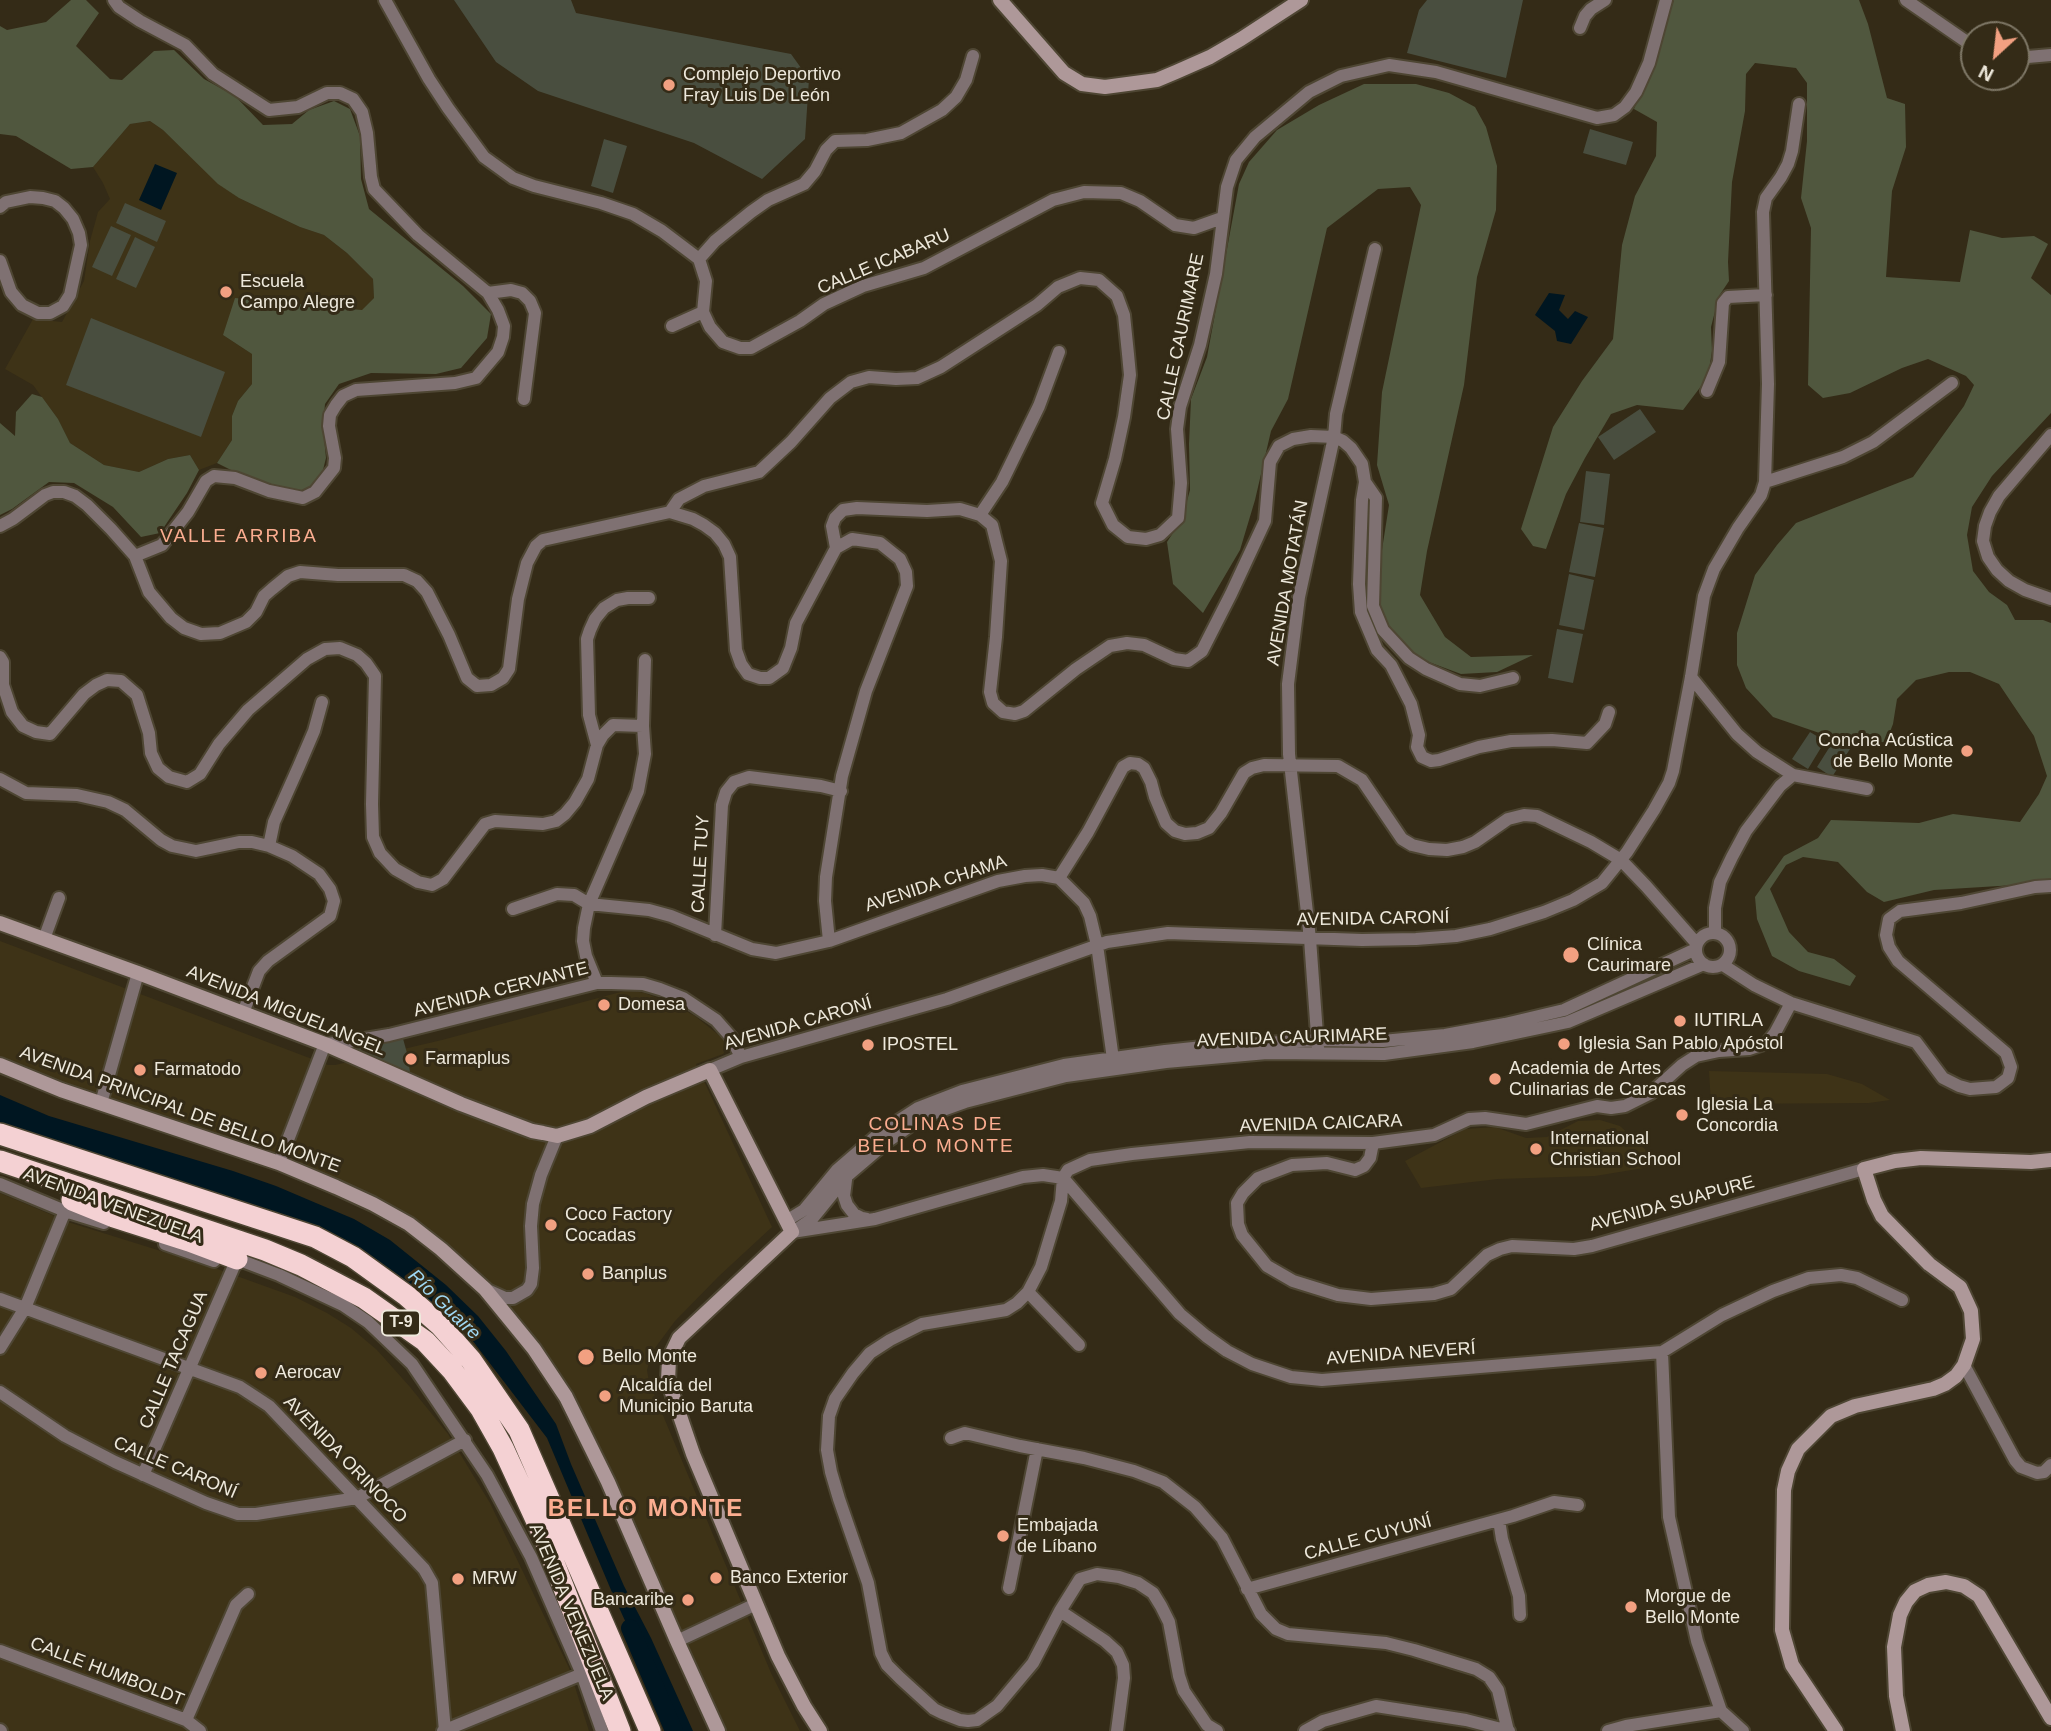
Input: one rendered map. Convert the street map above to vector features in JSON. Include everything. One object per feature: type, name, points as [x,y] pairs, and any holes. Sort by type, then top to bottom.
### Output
[{"type":"highway","name":"T-9","points":[[0,1133],[314,1237],[354,1257],[407,1296],[440,1325],[471,1360],[519,1430],[650,1731]]},
{"type":"highway","points":[[0,1149],[285,1246],[337,1268],[366,1284],[424,1331],[440,1346],[452,1370]]},
{"type":"highway","name":"T-9","points":[[9,1164],[301,1265],[364,1298],[425,1341],[452,1370],[481,1409],[503,1448],[543,1535],[620,1731]]},
{"type":"highway","points":[[9,1164],[31,1183],[54,1193],[114,1217],[237,1259]]},
{"type":"street","points":[[114,0],[119,7],[140,21],[185,45],[213,75],[269,110],[298,107],[327,93],[340,93],[352,99],[362,112],[368,134],[374,189],[418,235],[488,293],[503,326],[498,352],[476,378],[455,383],[356,390],[343,396],[330,415],[334,468],[315,492],[303,499],[269,491],[235,478],[214,476],[206,481],[188,512],[162,545],[135,556]]},
{"type":"street","points":[[386,0],[429,79],[484,158],[523,182],[633,214],[662,230],[699,259],[706,281],[703,313],[672,326]]},
{"type":"street","points":[[1000,0],[1064,73],[1082,84],[1105,87],[1157,80],[1210,57],[1301,0]]},
{"type":"street","points":[[1580,27],[1591,9],[1605,0]]},
{"type":"street","name":"CALLE CAURIMARE","points":[[670,512],[679,499],[704,486],[759,472],[791,442],[830,398],[850,382],[869,377],[917,378],[941,367],[1037,305],[1058,287],[1080,278],[1099,280],[1116,296],[1124,314],[1128,354],[1130,375],[1124,417],[1102,503],[1113,525],[1128,537],[1146,539],[1160,535],[1178,518],[1181,483],[1177,429],[1180,407],[1203,335],[1216,274],[1227,187],[1236,160],[1255,137],[1309,92],[1357,71],[1390,65],[1436,72],[1597,118],[1614,115],[1625,107],[1636,92],[1648,63],[1666,0]]},
{"type":"street","points":[[1906,0],[1960,37]]},
{"type":"street","points":[[2030,57],[2051,55]]},
{"type":"street","points":[[699,259],[715,241],[751,212],[768,200],[804,184],[835,141],[867,140],[901,133],[942,110],[956,97],[966,80],[973,56]]},
{"type":"street","points":[[1800,104],[1788,164],[1766,198],[1763,212],[1768,384],[1765,482],[1843,457],[1872,442],[1952,383]]},
{"type":"street","name":"CALLE ICABARU","points":[[703,313],[710,327],[723,342],[740,348],[751,348],[834,299],[863,286],[924,268],[1053,200],[1084,192],[1121,193],[1140,201],[1175,225],[1194,228],[1222,218]]},
{"type":"street","points":[[0,207],[6,202],[30,198],[55,201],[72,219],[81,245],[70,295],[63,306],[50,313],[38,313],[22,305],[11,292],[0,261]]},
{"type":"street","name":"AVENIDA MOTATÁN","points":[[1318,1046],[1310,939],[1290,766],[1288,684],[1299,597],[1334,437],[1336,414],[1375,249]]},
{"type":"street","points":[[488,293],[512,290],[522,293],[530,301],[534,313],[524,399]]},
{"type":"street","points":[[1707,391],[1719,362],[1723,303],[1728,297],[1766,295]]},
{"type":"street","points":[[981,515],[1002,482],[1039,406],[1059,352]]},
{"type":"street","points":[[2051,435],[1999,496],[1987,519],[1983,541],[1993,563],[2009,581],[2051,599]]},
{"type":"street","points":[[836,548],[832,526],[843,510],[960,509],[981,515],[992,526],[1001,561],[990,692],[992,702],[1003,712],[1015,714],[1024,711],[1076,669],[1110,646],[1127,642],[1144,645],[1174,659],[1188,661],[1202,651],[1265,521],[1270,462],[1279,446],[1293,439],[1311,436],[1334,437],[1351,448],[1362,464],[1365,482],[1360,560],[1361,612],[1377,650],[1391,665],[1411,704],[1419,735],[1417,747],[1422,758],[1439,760],[1479,747],[1511,741],[1552,740],[1587,744],[1605,724],[1609,712]]},
{"type":"street","points":[[1365,482],[1376,498],[1373,606],[1383,631],[1409,658],[1460,684],[1480,686],[1513,678]]},
{"type":"street","name":"AVENIDA CARONÍ","points":[[710,1070],[741,1057],[947,999],[1097,945],[1168,933],[1310,939],[1416,939],[1456,936],[1490,929],[1544,912],[1588,893],[1602,883],[1621,860],[1669,783],[1691,677],[1704,596],[1714,569],[1761,495],[1765,482]]},
{"type":"street","points":[[0,526],[52,492],[75,496],[87,505],[135,556],[149,592],[171,618],[184,628],[201,634],[220,633],[246,622],[256,612],[264,596],[288,576],[300,572],[404,575],[417,581],[427,592],[467,678],[477,686],[491,685],[503,678],[509,669],[518,599],[527,563],[536,546],[543,540],[670,512],[704,525],[724,544],[730,557],[737,650],[741,664],[748,674],[760,678],[769,678],[783,668],[791,648],[796,623],[836,548],[852,539],[880,543],[900,559],[906,572],[907,586],[866,691],[848,749],[826,877],[825,901],[829,941]]},
{"type":"street","points":[[597,745],[589,715],[587,639],[590,630],[604,608],[617,600],[649,598]]},
{"type":"street","points":[[0,657],[3,662],[3,685],[12,712],[23,726],[36,732],[50,734],[84,694],[107,680],[121,681],[137,695],[149,733],[151,753],[158,768],[169,777],[187,782],[200,774],[219,744],[248,710],[307,659],[325,649],[340,648],[357,655],[375,676],[373,837],[380,853],[395,869],[418,882],[432,884],[443,879],[485,824],[495,821],[543,824],[556,821],[575,802],[588,779],[597,745],[603,735],[613,725],[643,726]]},
{"type":"street","points":[[597,983],[586,956],[584,928],[589,904],[638,792],[645,754],[645,660]]},
{"type":"street","points":[[1691,677],[1737,734],[1757,752],[1793,775],[1867,789]]},
{"type":"street","points":[[269,846],[274,822],[314,731],[322,702]]},
{"type":"street","points":[[1113,1064],[1097,945],[1090,916],[1084,904],[1059,877],[1123,767],[1130,763],[1144,768],[1166,823],[1175,831],[1185,834],[1209,828],[1244,773],[1264,765],[1338,766],[1351,772],[1362,780],[1402,839],[1412,845],[1429,849],[1463,847],[1475,842],[1508,818],[1537,816],[1621,860],[1696,947]]},
{"type":"street","points":[[1715,933],[1715,908],[1720,881],[1746,831],[1780,786],[1793,775]]},
{"type":"street","name":"CALLE TUY","points":[[715,935],[722,805],[726,792],[734,782],[749,777],[841,791]]},
{"type":"street","points":[[0,779],[26,793],[77,795],[108,802],[125,810],[172,846],[190,851],[252,842],[292,856],[319,874],[330,889],[334,905],[330,916],[281,949],[259,971],[243,1013]]},
{"type":"street","name":"AVENIDA CHAMA","points":[[513,909],[557,894],[574,895],[589,904],[649,910],[671,916],[752,949],[776,953],[829,941],[998,881],[1025,876],[1059,877]]},
{"type":"street","points":[[1723,965],[1754,985],[1791,1003],[1916,1042],[1943,1077],[1959,1086],[1970,1089],[1996,1087],[2008,1078],[2011,1067],[2006,1053],[1898,961],[1889,947],[1886,935],[1889,919],[1900,911],[2051,886]]},
{"type":"street","points":[[44,939],[59,898]]},
{"type":"street","name":"AVENIDA MIGUELANGEL","points":[[0,923],[325,1044],[461,1104],[532,1131],[557,1136]]},
{"type":"street","points":[[1715,933],[1729,944],[1729,956],[1723,965],[1716,967],[1703,964],[1696,957],[1696,947],[1704,936],[1715,933]]},
{"type":"street","name":"AVENIDA CAURIMARE","points":[[789,1226],[813,1219],[847,1176],[888,1141],[923,1117],[965,1102],[1113,1064],[1212,1046],[1318,1046],[1445,1035],[1505,1024],[1564,1010],[1696,947]]},
{"type":"street","name":"AVENIDA CAURIMARE","points":[[1318,1046],[1384,1054],[1447,1047],[1568,1022],[1703,964]]},
{"type":"street","points":[[101,1103],[138,973]]},
{"type":"street","name":"AVENIDA CERVANTE","points":[[325,1044],[389,1035],[597,983],[643,984],[683,998],[716,1020],[731,1037],[741,1057]]},
{"type":"street","name":"AVENIDA CAICARA","points":[[1063,1178],[1068,1170],[1090,1160],[1132,1154],[1250,1142],[1373,1143],[1434,1135],[1469,1119],[1485,1118],[1526,1124],[1598,1106],[1625,1106],[1651,1093],[1696,1056],[1749,1049],[1767,1043],[1791,1003]]},
{"type":"street","points":[[279,1163],[325,1044]]},
{"type":"street","name":"AVENIDA CAURIMARE","points":[[789,1226],[837,1170],[881,1132],[918,1108],[962,1091],[1064,1065],[1113,1064]]},
{"type":"street","name":"AVENIDA PRINCIPAL DE BELLO MONTE","points":[[0,1065],[61,1090],[279,1163],[348,1192],[390,1213],[433,1242],[485,1289],[534,1349],[566,1397],[608,1482],[718,1731]]},
{"type":"street","points":[[485,1289],[505,1298],[513,1298],[527,1290],[531,1284],[533,1204],[541,1175],[557,1136],[590,1126],[646,1097],[710,1070],[789,1226]]},
{"type":"street","name":"AVENIDA SUAPURE","points":[[1373,1143],[1370,1158],[1364,1166],[1355,1170],[1326,1163],[1292,1165],[1258,1178],[1242,1193],[1237,1203],[1238,1224],[1242,1236],[1267,1266],[1293,1281],[1338,1295],[1371,1299],[1434,1294],[1451,1289],[1488,1255],[1500,1248],[1512,1246],[1574,1249],[1592,1246],[1895,1161],[1922,1158],[2031,1162],[2051,1160]]},
{"type":"street","points":[[1836,1731],[1792,1665],[1782,1630],[1784,1490],[1788,1471],[1798,1449],[1831,1416],[1855,1406],[1945,1384],[1956,1376],[1964,1365],[1973,1339],[1971,1311],[1960,1287],[1929,1264],[1881,1216],[1864,1170]]},
{"type":"street","points":[[820,1731],[778,1656],[679,1416],[670,1392],[668,1367],[671,1352],[679,1339],[789,1226],[875,1219],[1023,1177],[1043,1175],[1063,1178],[1061,1201],[1041,1268],[1028,1292],[1006,1310],[922,1324],[890,1340],[870,1353],[848,1379],[835,1399],[829,1416],[827,1450],[831,1472],[868,1583],[881,1653],[887,1665],[934,1709],[968,1721],[984,1716],[997,1706],[1033,1663],[1080,1579],[1097,1574],[1119,1577],[1138,1583],[1153,1593],[1169,1622],[1184,1690],[1207,1725],[1217,1731]]},
{"type":"street","points":[[847,1176],[844,1189],[847,1205],[862,1219],[875,1219]]},
{"type":"street","name":"AVENIDA NEVERÍ","points":[[1063,1178],[1186,1320],[1227,1351],[1275,1373],[1298,1378],[1338,1380],[1662,1352]]},
{"type":"street","name":"AVENIDA VENEZUELA","points":[[0,1184],[65,1210],[214,1261]]},
{"type":"street","points":[[0,1348],[25,1308],[65,1210]]},
{"type":"street","name":"CALLE TACAGUA","points":[[143,1475],[237,1259]]},
{"type":"street","name":"AVENIDA VENEZUELA","points":[[237,1259],[314,1290],[343,1305],[368,1322],[412,1364],[487,1475],[531,1557],[582,1674],[602,1731]]},
{"type":"street","points":[[1743,1731],[1721,1711],[1696,1641],[1669,1517],[1662,1352],[1721,1315],[1808,1278],[1841,1275],[1857,1278],[1902,1300]]},
{"type":"street","points":[[1028,1292],[1079,1345]]},
{"type":"street","name":"AVENIDA ORINOCO","points":[[0,1299],[240,1387],[269,1406],[425,1569],[432,1583],[444,1731]]},
{"type":"street","points":[[1964,1365],[2021,1467],[2037,1473],[2044,1472],[2051,1465]]},
{"type":"street","name":"CALLE CARONÍ","points":[[0,1392],[65,1437],[143,1475],[238,1514],[256,1514],[357,1498],[465,1440]]},
{"type":"street","points":[[951,1438],[965,1433],[1084,1458],[1163,1482],[1187,1500],[1222,1538],[1247,1589],[1268,1622],[1288,1634],[1386,1643],[1476,1669],[1489,1677],[1498,1690],[1508,1731],[1466,1720],[1376,1706],[1323,1721],[1305,1731]]},
{"type":"street","points":[[1009,1588],[1037,1449]]},
{"type":"street","name":"CALLE CUYUNÍ","points":[[1247,1589],[1499,1520],[1554,1502],[1578,1505]]},
{"type":"street","points":[[1499,1520],[1519,1596],[1520,1615]]},
{"type":"street","points":[[1903,1731],[1896,1696],[1895,1659],[1900,1615],[1915,1591],[1928,1585],[1946,1582],[1964,1586],[1979,1596],[2051,1718]]},
{"type":"street","points":[[186,1720],[236,1605],[248,1594]]},
{"type":"street","points":[[677,1641],[756,1604]]},
{"type":"street","points":[[1060,1611],[1117,1652],[1123,1665],[1124,1678],[1117,1731]]},
{"type":"street","name":"CALLE HUMBOLDT","points":[[0,1651],[186,1720],[199,1731]]},
{"type":"street","points":[[444,1731],[582,1674]]},
{"type":"street","points":[[1608,1731],[1721,1711]]},
{"type":"shaded area","name":"Escuela Campo Alegre","points":[[150,121],[163,130],[219,184],[239,198],[300,227],[324,235],[373,279],[374,298],[363,310],[339,309],[223,335],[252,354],[252,384],[238,401],[232,416],[232,440],[217,463],[199,470],[190,455],[168,459],[139,472],[104,465],[70,443],[58,419],[33,385],[5,369],[33,319],[62,322],[84,281],[98,212],[110,199],[93,167],[130,124]]},
{"type":"shaded area","points":[[0,941],[328,1065],[442,1040],[628,990],[645,993],[678,1007],[695,1016],[725,1040],[728,1048],[723,1054],[696,1064],[772,1227],[675,1321],[652,1352],[647,1370],[649,1382],[771,1673],[800,1731],[719,1731],[577,1411],[465,1266],[360,1197],[0,1065]]},
{"type":"shaded area","points":[[1709,1071],[1827,1074],[1862,1084],[1890,1100],[1869,1103],[1711,1104]]},
{"type":"shaded area","name":"International Christian School","points":[[1600,1120],[1620,1126],[1662,1165],[1595,1176],[1498,1179],[1421,1188],[1405,1161],[1465,1129],[1495,1127],[1526,1138],[1547,1137],[1578,1121]]},
{"type":"shaded area","points":[[0,1193],[71,1223],[209,1266],[295,1297],[351,1328],[377,1350],[448,1434],[490,1503],[569,1668],[589,1731],[0,1731]]},
{"type":"green space","points":[[71,0],[86,0],[99,13],[76,46],[110,79],[122,80],[154,51],[174,50],[204,79],[235,96],[263,125],[292,124],[309,110],[334,101],[350,109],[360,136],[361,179],[369,209],[463,286],[491,314],[487,338],[461,368],[436,374],[371,373],[339,384],[325,404],[323,426],[326,458],[322,474],[306,491],[283,488],[217,463],[232,440],[232,416],[238,401],[252,384],[252,354],[223,335],[235,298],[362,310],[374,298],[373,279],[324,235],[300,227],[239,198],[218,184],[163,130],[150,121],[130,124],[93,167],[71,169],[16,136],[0,134],[0,26],[7,30],[46,22]]},
{"type":"green space","name":"Complejo Deportivo Fray Luis De León","points":[[454,0],[571,0],[576,13],[791,54],[809,79],[805,139],[762,179],[694,143],[538,91],[496,62]]},
{"type":"green space","points":[[1427,0],[1523,0],[1506,78],[1407,53],[1419,10]]},
{"type":"green space","points":[[1674,0],[1859,0],[1887,98],[1905,104],[1906,147],[1892,191],[1886,277],[1960,282],[1970,230],[2002,238],[2034,236],[2048,244],[2031,278],[2051,295],[2051,413],[1992,476],[1972,507],[1967,535],[1973,571],[1989,592],[2007,605],[2015,620],[2043,620],[2051,623],[2051,886],[2015,885],[1934,890],[1884,902],[1867,892],[1838,862],[1803,857],[1786,865],[1770,889],[1789,932],[1808,952],[1834,959],[1856,976],[1850,986],[1799,971],[1772,956],[1757,919],[1755,897],[1784,856],[1818,838],[1831,820],[1919,823],[1953,814],[2020,822],[2039,794],[2047,776],[2034,736],[1999,684],[1970,672],[1949,672],[1916,680],[1897,699],[1893,724],[1886,742],[1864,743],[1831,737],[1773,717],[1746,688],[1737,665],[1737,633],[1755,575],[1777,545],[1796,523],[1913,477],[1964,406],[1974,385],[1966,376],[1928,359],[1902,368],[1850,393],[1823,398],[1808,385],[1811,228],[1801,198],[1807,141],[1807,83],[1796,68],[1755,63],[1746,74],[1745,111],[1732,182],[1729,281],[1719,296],[1711,327],[1712,351],[1708,377],[1683,410],[1637,405],[1611,414],[1566,494],[1546,549],[1533,546],[1521,529],[1553,427],[1613,339],[1622,245],[1635,196],[1656,156],[1657,122],[1634,109]]},
{"type":"green space","points":[[1364,84],[1416,84],[1449,93],[1475,107],[1486,127],[1497,166],[1496,210],[1477,277],[1464,385],[1427,551],[1420,595],[1445,637],[1471,657],[1533,655],[1497,672],[1461,674],[1418,658],[1389,630],[1381,607],[1381,556],[1389,505],[1377,465],[1382,392],[1421,205],[1410,187],[1378,189],[1327,228],[1288,399],[1271,431],[1240,550],[1203,613],[1173,584],[1167,542],[1182,519],[1190,490],[1191,399],[1207,357],[1239,184],[1249,162],[1277,130],[1319,105]]},
{"type":"green space","points":[[1590,129],[1633,142],[1626,165],[1583,153]]},
{"type":"green space","points":[[604,139],[627,146],[613,193],[591,186]]},
{"type":"green space","points":[[125,203],[166,221],[157,242],[116,223]]},
{"type":"green space","points":[[111,226],[131,235],[112,276],[92,267]]},
{"type":"green space","points":[[135,237],[155,247],[136,288],[116,279]]},
{"type":"green space","points":[[91,318],[225,372],[201,437],[66,385]]},
{"type":"green space","points":[[32,394],[42,397],[58,419],[70,443],[104,465],[139,472],[168,459],[190,455],[199,470],[160,533],[141,537],[113,507],[74,483],[49,482],[0,515],[0,423],[15,436],[16,412]]},
{"type":"green space","points":[[1640,409],[1656,432],[1614,460],[1598,437]]},
{"type":"green space","points":[[1586,471],[1610,474],[1604,525],[1580,522]]},
{"type":"green space","points":[[1579,523],[1604,528],[1595,577],[1569,572]]},
{"type":"green space","points":[[1569,574],[1594,580],[1584,630],[1559,625]]},
{"type":"green space","points":[[1557,629],[1583,634],[1573,683],[1548,678]]},
{"type":"green space","points":[[1810,732],[1825,741],[1808,769],[1792,759]]},
{"type":"green space","points":[[1834,740],[1850,749],[1832,777],[1817,767]]},
{"type":"green space","points":[[402,1035],[410,1072],[345,1048]]},
{"type":"water","points":[[155,164],[177,173],[161,210],[139,200]]},
{"type":"water","points":[[1549,293],[1565,295],[1559,310],[1568,319],[1575,311],[1588,317],[1571,344],[1557,341],[1555,331],[1535,315]]},
{"type":"water","name":"Río Guaire","points":[[0,1095],[49,1116],[276,1186],[354,1219],[390,1240],[446,1285],[478,1316],[506,1351],[556,1424],[624,1586],[693,1731],[671,1731],[547,1438],[469,1336],[434,1304],[370,1255],[272,1211],[0,1124]]},
{"type":"waterway","name":"Río Guaire","points":[[630,1628],[674,1731]]},
{"type":"place","name":"Complejo Deportivo Fray Luis De León","points":[[669,85]]},
{"type":"place","name":"Escuela Campo Alegre","points":[[226,292]]},
{"type":"place","name":"Concha Acústica de Bello Monte","points":[[1967,751]]},
{"type":"place","name":"Clínica Caurimare","points":[[1571,955]]},
{"type":"place","name":"Domesa","points":[[604,1005]]},
{"type":"place","name":"IUTIRLA","points":[[1680,1021]]},
{"type":"place","name":"Iglesia San Pablo Apóstol","points":[[1564,1044]]},
{"type":"place","name":"IPOSTEL","points":[[868,1045]]},
{"type":"place","name":"Farmaplus","points":[[411,1059]]},
{"type":"place","name":"Farmatodo","points":[[140,1070]]},
{"type":"place","name":"Academia de Artes Culinarias de Caracas","points":[[1495,1079]]},
{"type":"place","name":"Iglesia La Concordia","points":[[1682,1115]]},
{"type":"place","name":"International Christian School","points":[[1536,1149]]},
{"type":"place","name":"Coco Factory Cocadas","points":[[551,1225]]},
{"type":"place","name":"Banplus","points":[[588,1274]]},
{"type":"place","name":"Bello Monte","points":[[586,1357]]},
{"type":"place","name":"Aerocav","points":[[261,1373]]},
{"type":"place","name":"Alcaldía del Municipio Baruta","points":[[605,1396]]},
{"type":"place","name":"Embajada de Líbano","points":[[1003,1536]]},
{"type":"place","name":"Banco Exterior","points":[[716,1578]]},
{"type":"place","name":"MRW","points":[[458,1579]]},
{"type":"place","name":"Bancaribe","points":[[688,1600]]},
{"type":"place","name":"Morgue de Bello Monte","points":[[1631,1607]]},
{"type":"district","name":"VALLE ARRIBA","points":[[239,537]]},
{"type":"district","name":"COLINAS DE BELLO MONTE","points":[[936,1136]]},
{"type":"district","name":"BELLO MONTE","points":[[646,1509]]}]
